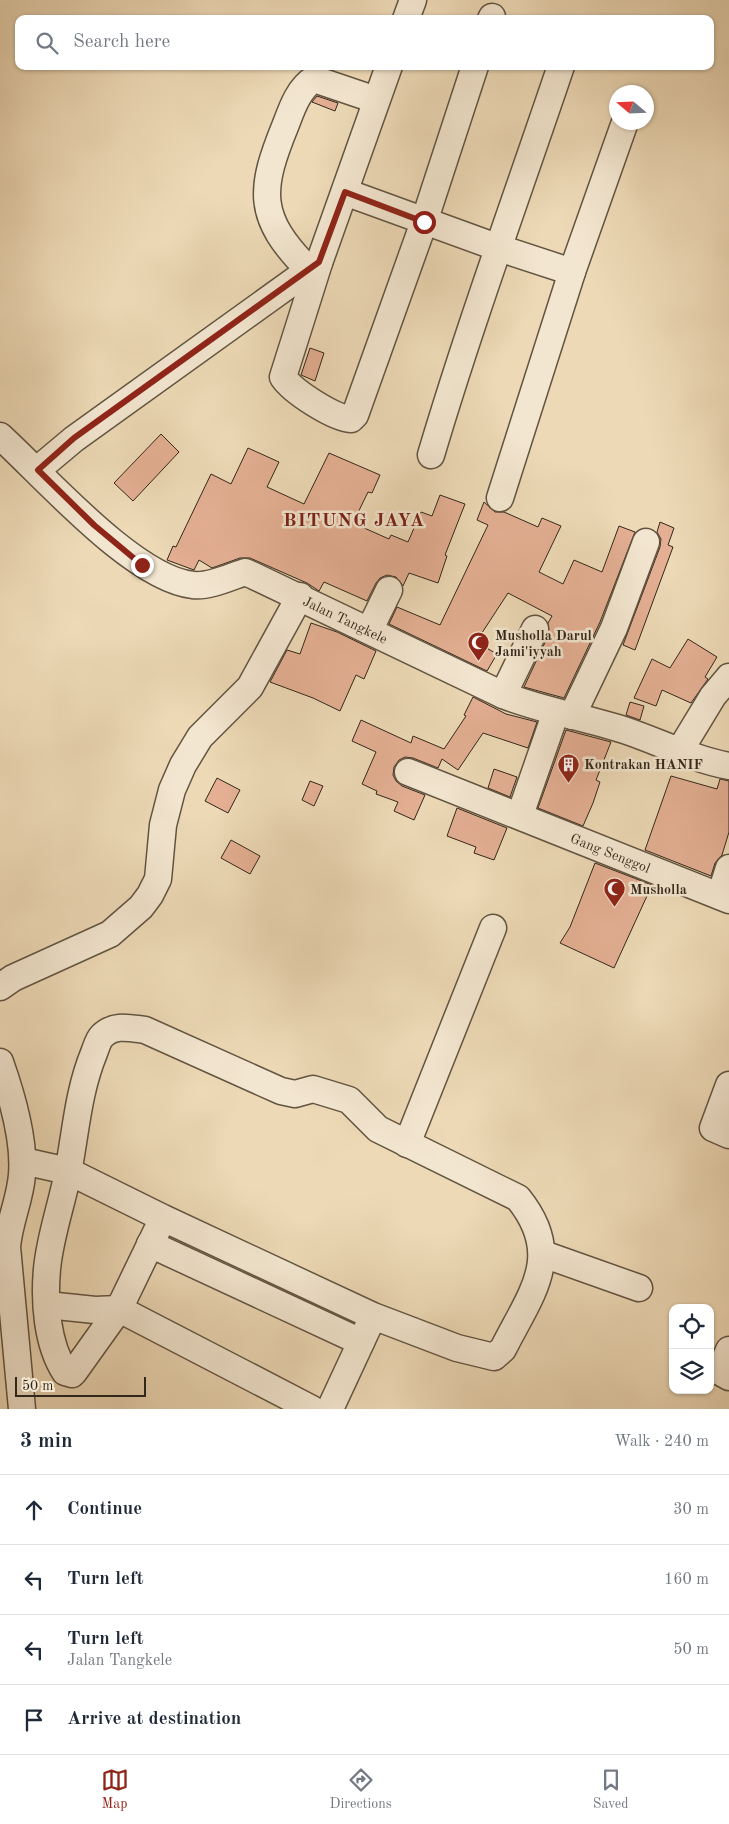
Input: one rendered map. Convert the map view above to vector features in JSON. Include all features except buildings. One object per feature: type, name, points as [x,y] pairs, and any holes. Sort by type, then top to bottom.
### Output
[{"type":"street","points":[[408,15],[414,0]]},
{"type":"street","points":[[387,70],[345,192],[314,266],[283,377],[288,384],[313,402],[342,419],[351,419],[355,415],[424,222],[475,70]]},
{"type":"street","points":[[431,455],[467,335],[560,70]]},
{"type":"street","points":[[314,266],[295,255],[272,223],[266,205],[266,185],[272,158],[293,106],[306,84],[314,79],[376,100]]},
{"type":"street","points":[[500,498],[572,272],[622,130]]},
{"type":"street","points":[[345,192],[424,222],[572,272]]},
{"type":"street","points":[[38,470],[74,438],[314,266]]},
{"type":"street","name":"Jalan Tangkele","points":[[0,436],[94,525],[128,554],[159,573],[194,586],[245,572],[370,629],[503,695],[626,731],[679,752],[729,766]]},
{"type":"street","points":[[520,815],[564,714],[614,628],[646,542]]},
{"type":"street","points":[[370,629],[389,590]]},
{"type":"street","points":[[0,987],[13,978],[110,934],[141,907],[158,879],[163,825],[172,790],[183,765],[200,737],[250,687],[300,596]]},
{"type":"street","points":[[503,695],[535,629]]},
{"type":"street","points":[[679,752],[713,696],[729,677]]},
{"type":"street","name":"Gang Senggol","points":[[408,772],[520,815],[724,898]]},
{"type":"street","points":[[724,898],[729,868]]},
{"type":"street","points":[[407,1144],[493,928]]},
{"type":"street","points":[[23,1161],[68,1171],[163,1218],[373,1316],[457,1348],[494,1357],[503,1349],[541,1274],[543,1254],[531,1214],[518,1198],[378,1129],[349,1100],[313,1089],[295,1094],[281,1090],[172,1040],[145,1030],[122,1027],[110,1029],[100,1037],[84,1076],[74,1124],[68,1171],[47,1269],[47,1304],[53,1347],[56,1359],[65,1372],[69,1374],[74,1372],[118,1309],[163,1218]]},
{"type":"street","points":[[0,1062],[11,1094],[23,1161],[22,1176],[8,1232],[7,1247],[22,1409]]},
{"type":"street","points":[[729,1085],[713,1128],[729,1134]]},
{"type":"street","points":[[150,1244],[361,1342]]},
{"type":"street","points":[[543,1254],[639,1288]]},
{"type":"street","points":[[259,1295],[272,1268]]},
{"type":"street","points":[[47,1304],[95,1310],[118,1309],[312,1409]]},
{"type":"street","points":[[330,1409],[373,1316]]},
{"type":"street","points":[[729,1350],[720,1372],[729,1377]]},
{"type":"place","name":"Musholla Darul Jami'iyyah","points":[[479,662]]},
{"type":"place","name":"Kontrakan HANIF","points":[[568,783]]},
{"type":"place","name":"Musholla","points":[[614,908]]},
{"type":"district","name":"BITUNG JAYA","points":[[354,519]]},
{"type":"route","points":[[142,565],[94,525],[38,470],[74,438],[319,262],[345,192],[424,222]]}]
